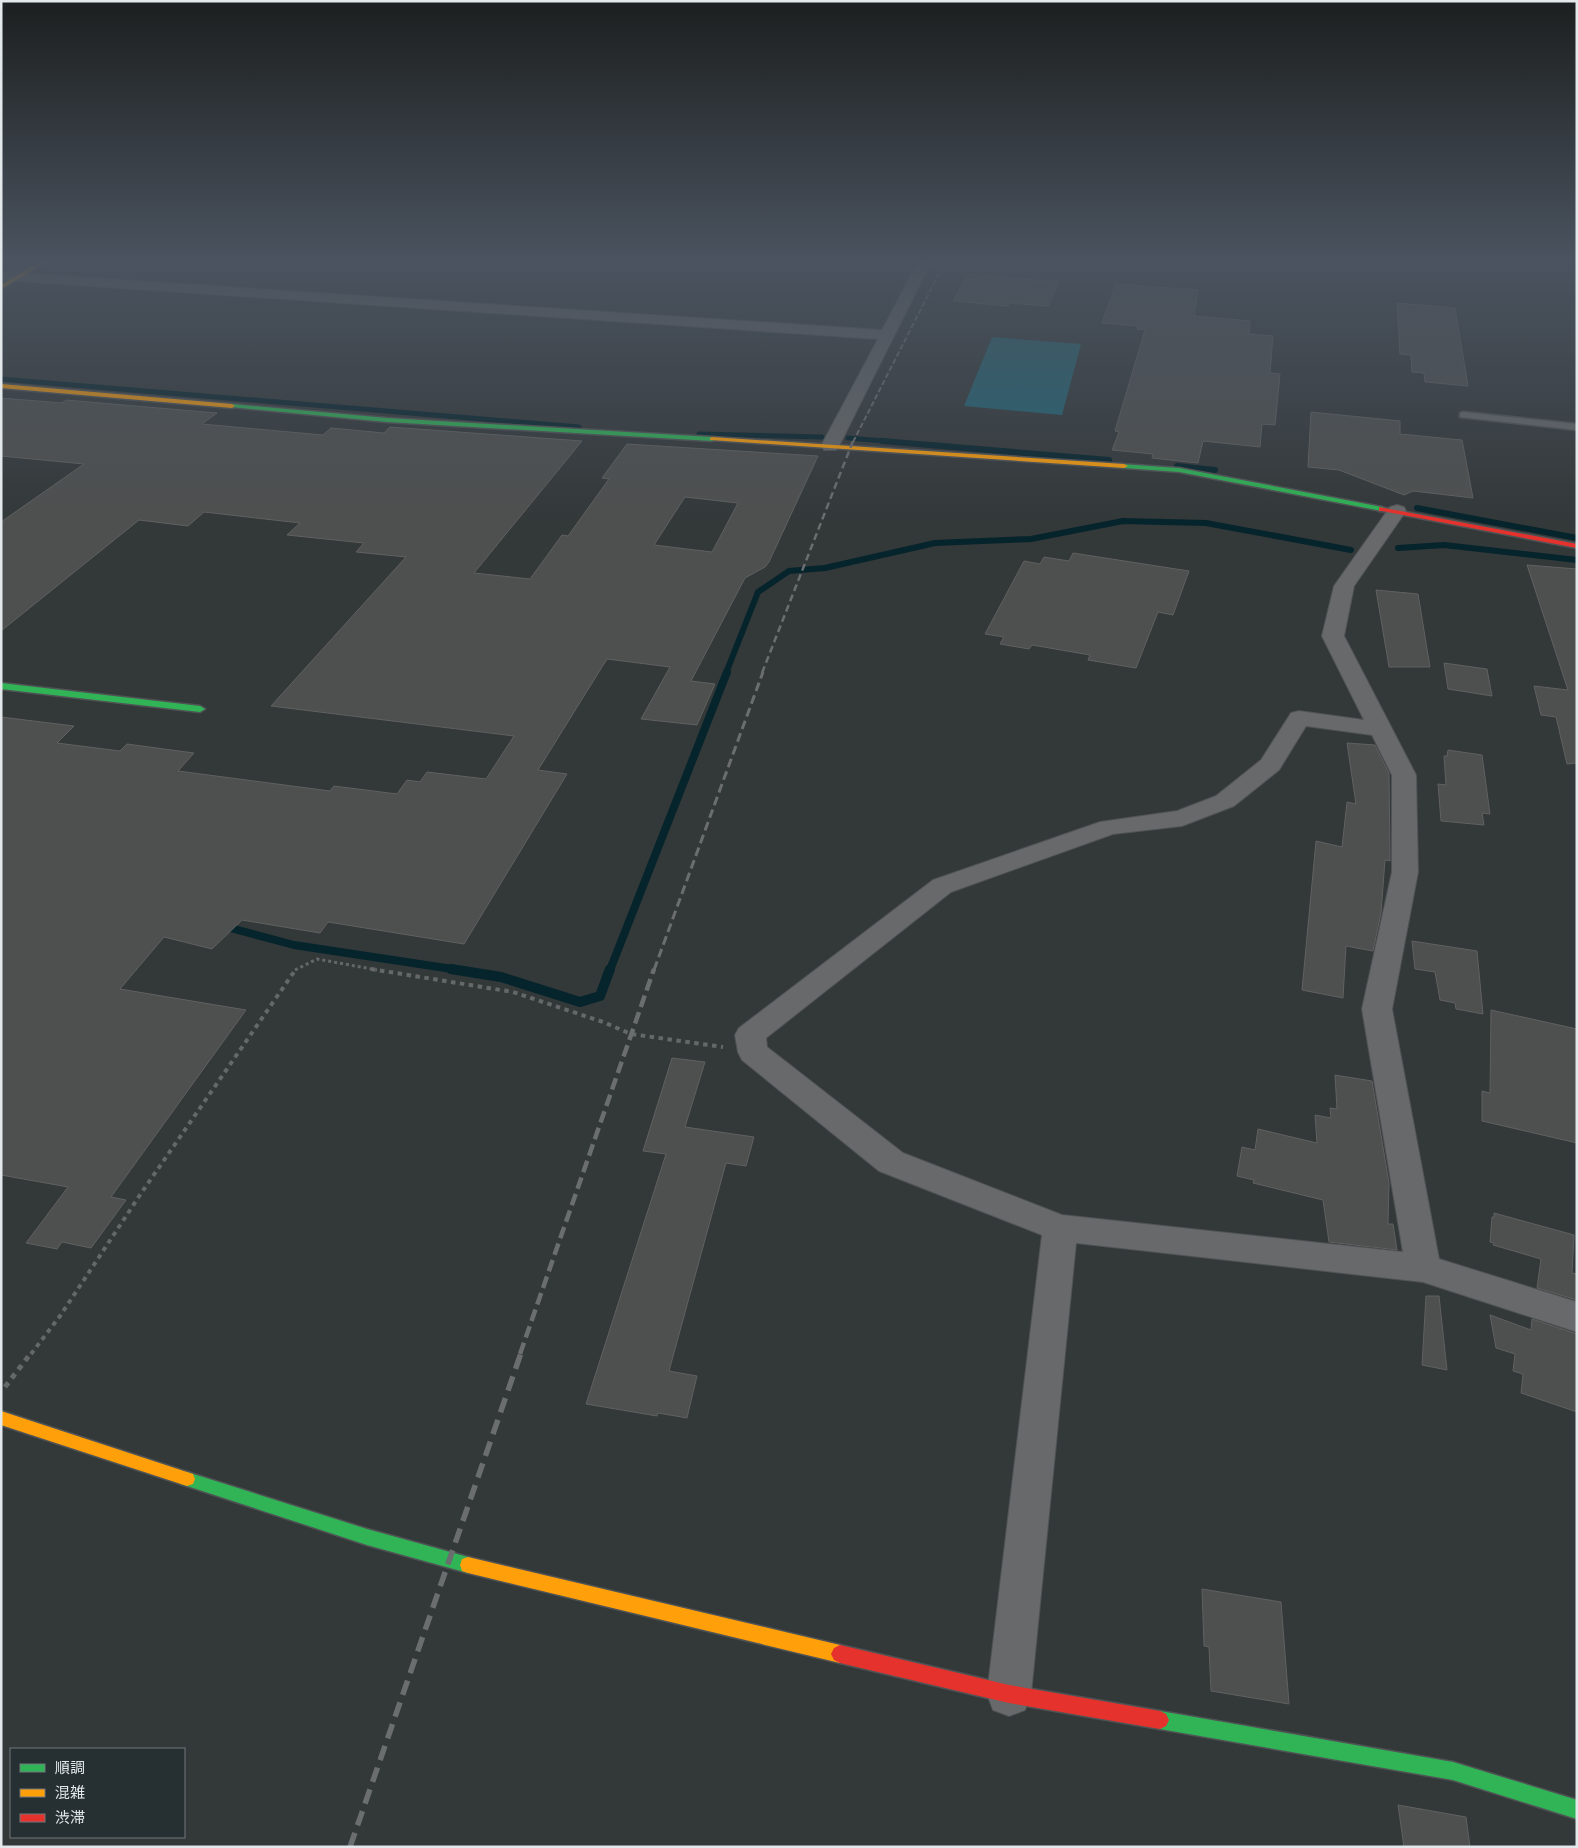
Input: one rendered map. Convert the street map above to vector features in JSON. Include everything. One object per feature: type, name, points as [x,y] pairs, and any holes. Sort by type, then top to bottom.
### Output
[{"type":"street","points":[[830,446],[879,348]]},
{"type":"street","points":[[1,386],[387,420],[1001,456],[1179,470],[1577,546]]},
{"type":"street","points":[[1397,511],[1344,586],[1333,636],[1404,775],[1406,872],[1377,1009],[1423,1268]]},
{"type":"street","points":[[1,686],[200,709]]},
{"type":"street","points":[[1381,729],[1299,718],[1270,765],[1225,801],[1182,818],[1109,827],[942,886],[750,1035],[753,1052],[891,1162],[1060,1228],[1423,1268],[1577,1317]]},
{"type":"street","points":[[1009,1694],[1060,1228]]},
{"type":"street","points":[[1,1418],[367,1538],[450,1561],[1009,1694],[1452,1771],[1577,1810]]},
{"type":"lane","points":[[1463,415],[1577,427]]},
{"type":"path","points":[[1,1392],[60,1316],[142,1192],[297,968],[317,959],[396,974],[513,992],[603,1022],[631,1034],[700,1042],[753,1052]]},
{"type":"shaded area","points":[[987,348],[1080,348],[1062,415],[964,406]]},
{"type":"building","points":[[1140,348],[1272,348],[1270,373],[1280,374],[1275,425],[1262,424],[1260,447],[1203,441],[1198,463],[1152,458],[1153,454],[1112,450],[1119,432],[1115,431]]},
{"type":"building","points":[[1400,348],[1462,348],[1468,386],[1425,382],[1424,373],[1412,372],[1411,355],[1400,354]]},
{"type":"building","points":[[1,398],[62,403],[66,400],[217,413],[202,424],[323,435],[331,428],[384,433],[390,427],[582,441],[474,573],[530,579],[562,535],[568,536],[609,479],[602,478],[627,444],[818,456],[769,562],[765,567],[745,578],[691,681],[715,684],[697,725],[641,719],[670,667],[607,659],[538,770],[567,774],[464,944],[328,922],[320,933],[242,920],[212,949],[164,937],[120,989],[246,1010],[111,1197],[126,1200],[91,1248],[62,1242],[57,1249],[26,1243],[68,1187],[1,1175],[1,717],[74,726],[57,743],[120,751],[127,744],[194,753],[178,771],[330,791],[334,786],[397,794],[407,780],[420,782],[427,772],[486,779],[514,736],[271,706],[406,557],[356,552],[364,543],[287,535],[300,523],[204,512],[188,526],[139,520],[1,631],[1,522],[84,464],[1,456]],"holes":[[[685,497],[738,503],[712,552],[654,545]]]},
{"type":"building","points":[[1311,412],[1400,421],[1400,434],[1462,440],[1473,498],[1413,491],[1404,495],[1339,470],[1308,467]]},
{"type":"building","points":[[1073,553],[1189,571],[1173,615],[1158,612],[1136,668],[1088,660],[1090,655],[1032,645],[1029,649],[1000,644],[1004,637],[985,634],[1024,561],[1040,564],[1044,557],[1069,561]]},
{"type":"building","points":[[1527,565],[1577,569],[1577,763],[1567,764],[1556,717],[1541,715],[1534,686],[1568,690]]},
{"type":"building","points":[[1376,590],[1418,594],[1430,667],[1389,667]]},
{"type":"building","points":[[1444,663],[1487,669],[1492,696],[1448,689]]},
{"type":"building","points":[[1347,743],[1375,745],[1389,773],[1390,861],[1385,860],[1381,913],[1373,951],[1346,946],[1343,998],[1302,990],[1316,841],[1342,847],[1347,802],[1356,804]]},
{"type":"building","points":[[1448,750],[1482,755],[1490,814],[1482,813],[1484,825],[1441,821],[1438,784],[1446,785],[1444,756],[1447,756]]},
{"type":"building","points":[[1412,941],[1477,951],[1483,1014],[1456,1009],[1455,1003],[1440,1000],[1435,972],[1415,969]]},
{"type":"building","points":[[1491,1010],[1577,1029],[1577,1143],[1482,1121],[1482,1091],[1490,1093]]},
{"type":"building","points":[[672,1058],[705,1062],[685,1127],[754,1137],[746,1166],[726,1163],[669,1371],[697,1376],[687,1418],[658,1413],[657,1416],[586,1404],[666,1154],[643,1151]]},
{"type":"building","points":[[1335,1075],[1372,1081],[1389,1183],[1388,1224],[1393,1224],[1397,1250],[1329,1242],[1323,1200],[1253,1183],[1254,1180],[1237,1176],[1242,1147],[1255,1150],[1258,1129],[1317,1143],[1315,1115],[1331,1118],[1330,1108],[1337,1109]]},
{"type":"building","points":[[1494,1213],[1574,1235],[1572,1273],[1577,1274],[1577,1300],[1537,1288],[1541,1259],[1493,1245],[1494,1243],[1490,1242]]},
{"type":"building","points":[[1426,1296],[1439,1296],[1447,1370],[1422,1365]]},
{"type":"building","points":[[1490,1315],[1531,1330],[1532,1319],[1577,1334],[1577,1412],[1521,1393],[1523,1374],[1513,1371],[1515,1354],[1496,1348]]},
{"type":"building","points":[[1202,1589],[1281,1602],[1289,1704],[1211,1691],[1209,1647],[1204,1646]]},
{"type":"building","points":[[1398,1805],[1466,1817],[1470,1847],[1404,1847]]},
{"type":"waterway","points":[[1,379],[579,427]]},
{"type":"waterway","points":[[699,434],[822,437]]},
{"type":"waterway","points":[[848,438],[896,442]]},
{"type":"waterway","points":[[882,441],[1109,460]]},
{"type":"waterway","points":[[1177,466],[1215,470]]},
{"type":"waterway","points":[[1417,508],[1577,538]]},
{"type":"waterway","points":[[726,673],[758,592],[789,571],[825,568],[935,543],[1031,539],[1123,521],[1206,523],[1351,550]]},
{"type":"waterway","points":[[1398,548],[1444,545],[1577,560]]},
{"type":"waterway","points":[[610,970],[727,672]]},
{"type":"waterway","points":[[223,926],[294,945],[459,970]]},
{"type":"waterway","points":[[451,969],[501,977],[580,1002],[600,996],[610,969]]},
{"type":"railway","points":[[853,442],[901,348]]},
{"type":"railway","points":[[762,673],[853,441]]},
{"type":"railway","points":[[654,970],[763,672]]},
{"type":"railway","points":[[520,1354],[654,969]]},
{"type":"railway","points":[[350,1847],[521,1353]]},
{"type":"traffic: fast","points":[[232,406],[387,420],[712,439]]},
{"type":"traffic: fast","points":[[1124,466],[1179,470],[1382,509]]},
{"type":"traffic: fast","points":[[1,686],[200,709]]},
{"type":"traffic: fast","points":[[187,1479],[367,1537],[468,1565]]},
{"type":"traffic: fast","points":[[1160,1720],[1453,1771],[1577,1810]]},
{"type":"traffic: slow","points":[[1,386],[232,406]]},
{"type":"traffic: slow","points":[[712,439],[1124,466]]},
{"type":"traffic: slow","points":[[1,1418],[187,1479]]},
{"type":"traffic: slow","points":[[468,1565],[840,1654]]},
{"type":"traffic: jam","points":[[1382,509],[1577,546]]},
{"type":"traffic: jam","points":[[840,1654],[1009,1694],[1160,1720]]}]
